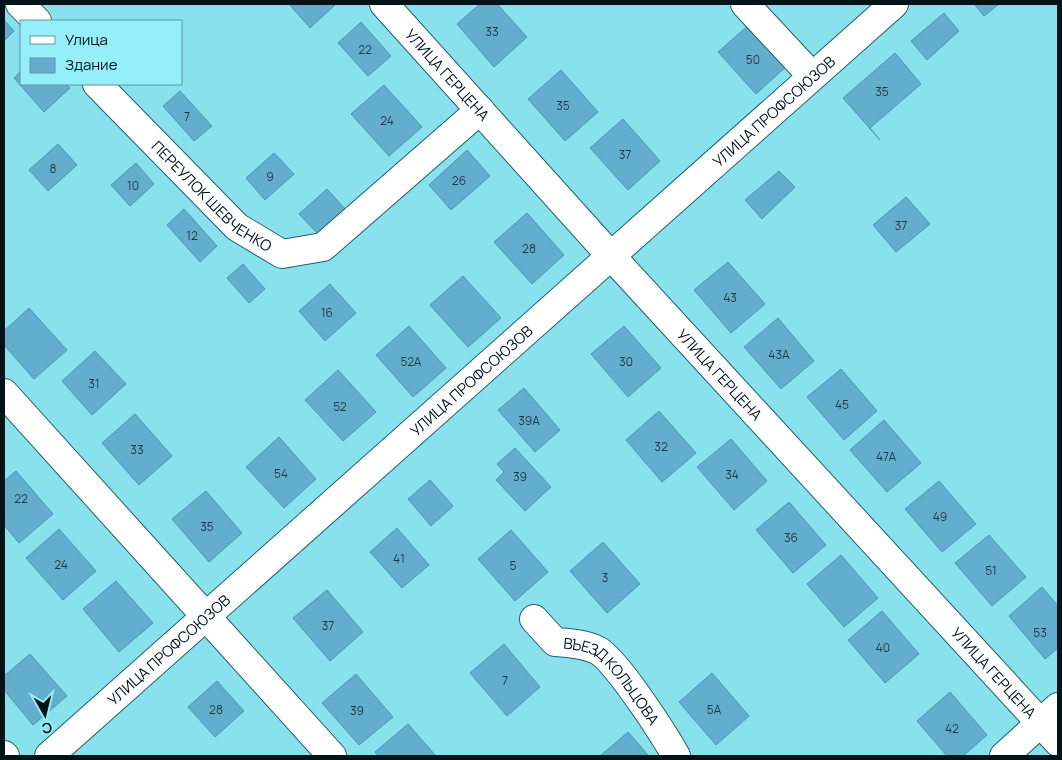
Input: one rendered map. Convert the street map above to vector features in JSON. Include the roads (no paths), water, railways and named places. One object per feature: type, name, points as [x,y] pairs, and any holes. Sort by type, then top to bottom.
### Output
[{"type":"street","points":[[20,4],[36,20]]},
{"type":"street","name":"УЛИЦА ГЕРЦЕНА","points":[[384,4],[610,256],[1052,724]]},
{"type":"street","points":[[745,4],[812,76]]},
{"type":"street","name":"УЛИЦА ПРОФСОЮЗОВ","points":[[49,756],[894,4]]},
{"type":"street","name":"ПЕРЕУЛОК ШЕВЧЕНКО","points":[[98,85],[236,227],[282,254],[323,247],[480,110]]},
{"type":"street","points":[[4,393],[204,617],[332,756]]},
{"type":"street","name":"ВЪЕЗД КОЛЬЦОВА","points":[[534,619],[555,642],[575,644],[599,651],[618,671],[676,756]]},
{"type":"street","points":[[1004,756],[1052,724]]}]
